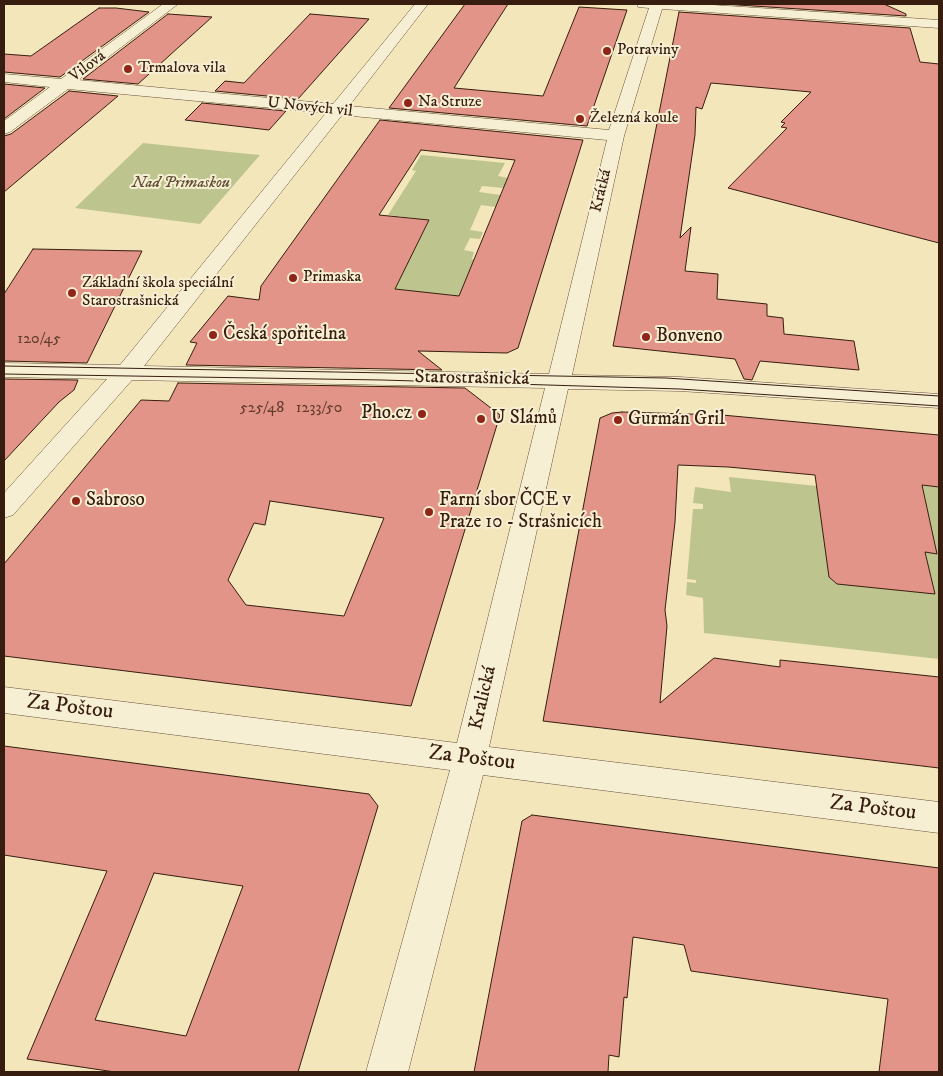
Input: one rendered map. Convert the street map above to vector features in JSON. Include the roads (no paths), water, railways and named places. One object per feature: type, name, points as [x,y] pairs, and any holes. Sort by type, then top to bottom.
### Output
[{"type":"street","name":"Vilová","points":[[4,129],[171,4]]},
{"type":"street","points":[[4,509],[127,372],[422,4]]},
{"type":"street","points":[[652,4],[939,24]]},
{"type":"street","name":"Krátká","points":[[558,380],[616,136],[652,4]]},
{"type":"street","points":[[925,10],[939,16]]},
{"type":"street","name":"U Nových vil","points":[[4,78],[616,136]]},
{"type":"street","name":"Starostrašnická","points":[[4,370],[558,380],[734,386],[939,401]]},
{"type":"street","name":"Kralická","points":[[387,1072],[470,758],[558,380]]},
{"type":"street","name":"Za Poštou","points":[[4,700],[939,818]]},
{"type":"tram line","points":[[4,366],[666,378],[939,396]]},
{"type":"tram line","points":[[4,374],[382,380],[680,389],[939,406]]},
{"type":"place","name":"Potraviny","points":[[607,51]]},
{"type":"place","name":"Trmalova vila","points":[[128,69]]},
{"type":"place","name":"Na Struze","points":[[408,103]]},
{"type":"place","name":"Železná koule","points":[[580,119]]},
{"type":"place","name":"Primaska","points":[[293,278]]},
{"type":"place","name":"Základní škola speciální Starostrašnická","points":[[72,293]]},
{"type":"place","name":"Česká spořitelna","points":[[213,335]]},
{"type":"place","name":"Bonveno","points":[[646,337]]},
{"type":"place","name":"Pho.cz","points":[[422,414]]},
{"type":"place","name":"U Slámů","points":[[481,419]]},
{"type":"place","name":"Gurmán Gril","points":[[618,420]]},
{"type":"place","name":"Sabroso","points":[[76,501]]},
{"type":"place","name":"Farní sbor ČCE v Praze 10 - Strašnicích","points":[[429,512]]},
{"type":"park label","name":"Nad Primaskou","points":[[181,184]]}]
